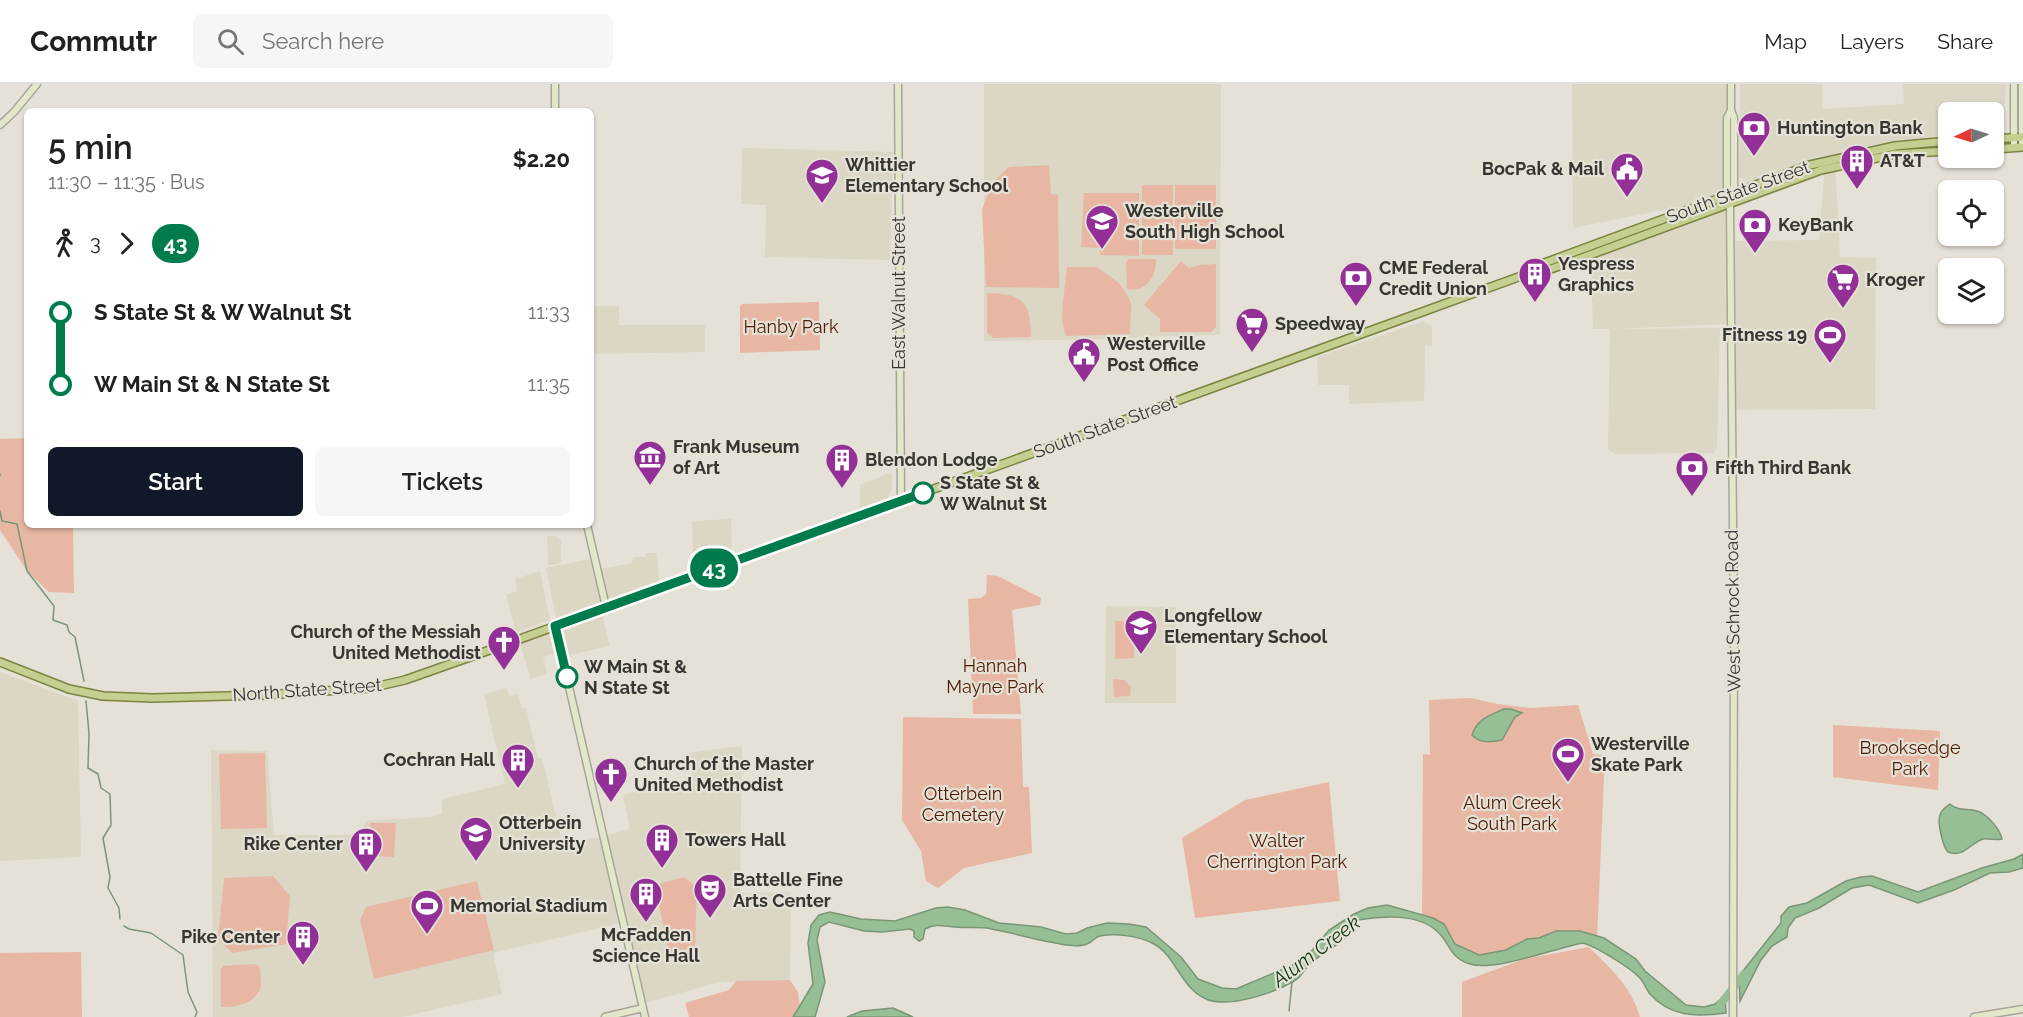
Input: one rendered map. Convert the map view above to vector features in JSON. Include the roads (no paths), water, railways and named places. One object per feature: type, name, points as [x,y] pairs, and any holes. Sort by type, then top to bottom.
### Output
[{"type":"main road","points":[[0,125],[37,84]]},
{"type":"main road","points":[[555,84],[555,108]]},
{"type":"main road","name":"East Walnut Street","points":[[898,84],[901,501]]},
{"type":"main road","name":"West Schrock Road","points":[[1731,84],[1731,110],[1734,118],[1734,186],[1730,200],[1734,632],[1733,1015]]},
{"type":"main road","points":[[2014,84],[2020,137]]},
{"type":"main road","points":[[2004,148],[2020,147],[2022,84]]},
{"type":"main road","points":[[2004,138],[2020,137]]},
{"type":"main road","name":"South State Street","points":[[606,607],[1554,268],[1562,261],[1672,225],[1730,200],[1826,165],[1892,147],[1938,143]]},
{"type":"main road","points":[[1884,156],[1904,150],[1907,145]]},
{"type":"main road","points":[[1926,152],[1930,147],[1938,145]]},
{"type":"main road","name":"South State Street","points":[[1539,272],[1539,265],[1588,252],[1635,230],[1784,183],[1795,175],[1826,165],[1884,156],[1938,151]]},
{"type":"main road","points":[[587,528],[606,607]]},
{"type":"main road","name":"North State Street","points":[[0,662],[55,685],[103,696],[157,698],[316,693],[386,685],[606,607]]},
{"type":"main road","points":[[555,626],[645,1017]]},
{"type":"main road","points":[[605,1017],[643,1008]]},
{"type":"main road","points":[[1974,1017],[2023,1009]]},
{"type":"water","points":[[1504,709],[1522,713],[1515,717],[1502,740],[1482,741],[1472,735],[1481,721]]},
{"type":"water","points":[[1950,804],[1985,815],[1996,827],[2002,839],[1983,839],[1963,852],[1948,852],[1941,834],[1939,818],[1941,812]]},
{"type":"water","points":[[2023,854],[2023,868],[2009,872],[1990,873],[1954,890],[1918,903],[1869,885],[1852,888],[1819,908],[1795,918],[1788,928],[1787,937],[1772,946],[1761,960],[1740,1001],[1739,976],[1781,923],[1781,916],[1789,907],[1807,903],[1846,881],[1861,877],[1872,876],[1918,892]]},
{"type":"water","points":[[1387,905],[1433,918],[1444,924],[1455,944],[1479,955],[1506,950],[1527,939],[1539,938],[1556,931],[1580,931],[1604,938],[1636,959],[1645,971],[1686,1005],[1704,1007],[1715,1004],[1725,995],[1726,1013],[1694,1015],[1674,1011],[1657,1001],[1634,973],[1603,952],[1583,943],[1509,962],[1481,966],[1458,958],[1438,932],[1430,926],[1411,919],[1389,917],[1358,920],[1343,940],[1312,962],[1297,979],[1288,984],[1253,998],[1227,1002],[1216,1002],[1197,994],[1161,949],[1148,941],[1135,937],[1100,936],[1081,946],[1075,946],[987,928],[940,925],[925,929],[923,939],[919,941],[914,937],[914,931],[910,929],[864,931],[829,922],[820,927],[817,940],[825,982],[815,1017],[793,1017],[813,984],[808,943],[811,925],[819,915],[830,912],[861,919],[895,921],[936,908],[948,907],[965,910],[999,923],[1041,927],[1066,934],[1077,933],[1107,923],[1146,927],[1181,957],[1198,979],[1222,988],[1236,989],[1295,964],[1309,954],[1329,930],[1354,914],[1368,908]]},
{"type":"water","points":[[893,1008],[913,1017],[847,1017],[862,1011]]},
{"type":"waterway","points":[[0,511],[2,521],[17,524],[27,571],[54,606],[53,620],[67,625],[69,632],[75,637],[84,681]]},
{"type":"waterway","points":[[86,701],[89,733],[88,768],[98,774],[101,788],[110,794],[111,825],[103,838],[110,877],[108,888],[119,908],[120,919]]},
{"type":"waterway","points":[[124,926],[151,933],[183,955],[188,992],[197,1012],[195,1017]]},
{"type":"waterway","name":"Alum Creek","points":[[1720,1005],[1744,974]]},
{"type":"waterway","points":[[1289,1011],[1292,982]]},
{"type":"place","name":"Huntington Bank","points":[[1754,157]]},
{"type":"place","name":"AT&T","points":[[1857,190]]},
{"type":"place","name":"BocPak & Mail","points":[[1627,198]]},
{"type":"place","name":"Whittier Elementary School","points":[[822,204]]},
{"type":"place","name":"Westerville South High School","points":[[1102,250]]},
{"type":"place","name":"KeyBank","points":[[1755,254]]},
{"type":"place","name":"Yespress Graphics","points":[[1535,303]]},
{"type":"place","name":"CME Federal Credit Union","points":[[1356,307]]},
{"type":"place","name":"Kroger","points":[[1843,309]]},
{"type":"place","name":"Speedway","points":[[1252,353]]},
{"type":"place","name":"Fitness 19","points":[[1830,364]]},
{"type":"place","name":"Westerville Post Office","points":[[1084,383]]},
{"type":"place","name":"Frank Museum of Art","points":[[650,486]]},
{"type":"place","name":"Blendon Lodge","points":[[842,489]]},
{"type":"place","name":"S State St & W Walnut St","points":[[923,493]]},
{"type":"place","name":"Fifth Third Bank","points":[[1692,497]]},
{"type":"place","name":"Longfellow Elementary School","points":[[1141,655]]},
{"type":"place","name":"Church of the Messiah United Methodist","points":[[504,671]]},
{"type":"place","name":"W Main St & N State St","points":[[567,677]]},
{"type":"place","name":"Westerville Skate Park","points":[[1568,783]]},
{"type":"place","name":"Cochran Hall","points":[[518,789]]},
{"type":"place","name":"Church of the Master United Methodist","points":[[611,803]]},
{"type":"place","name":"Otterbein University","points":[[476,862]]},
{"type":"place","name":"Towers Hall","points":[[662,869]]},
{"type":"place","name":"Rike Center","points":[[366,873]]},
{"type":"place","name":"Battelle Fine Arts Center","points":[[710,919]]},
{"type":"place","name":"McFadden Science Hall","points":[[646,923]]},
{"type":"place","name":"Memorial Stadium","points":[[427,935]]},
{"type":"place","name":"Pike Center","points":[[303,966]]},
{"type":"park label","name":"Hanby Park","points":[[791,327]]},
{"type":"park label","name":"Hannah Mayne Park","points":[[995,676]]},
{"type":"park label","name":"Brooksedge Park","points":[[1910,758]]},
{"type":"park label","name":"Otterbein Cemetery","points":[[963,804]]},
{"type":"park label","name":"Alum Creek South Park","points":[[1512,813]]},
{"type":"park label","name":"Walter Cherrington Park","points":[[1277,852]]}]
